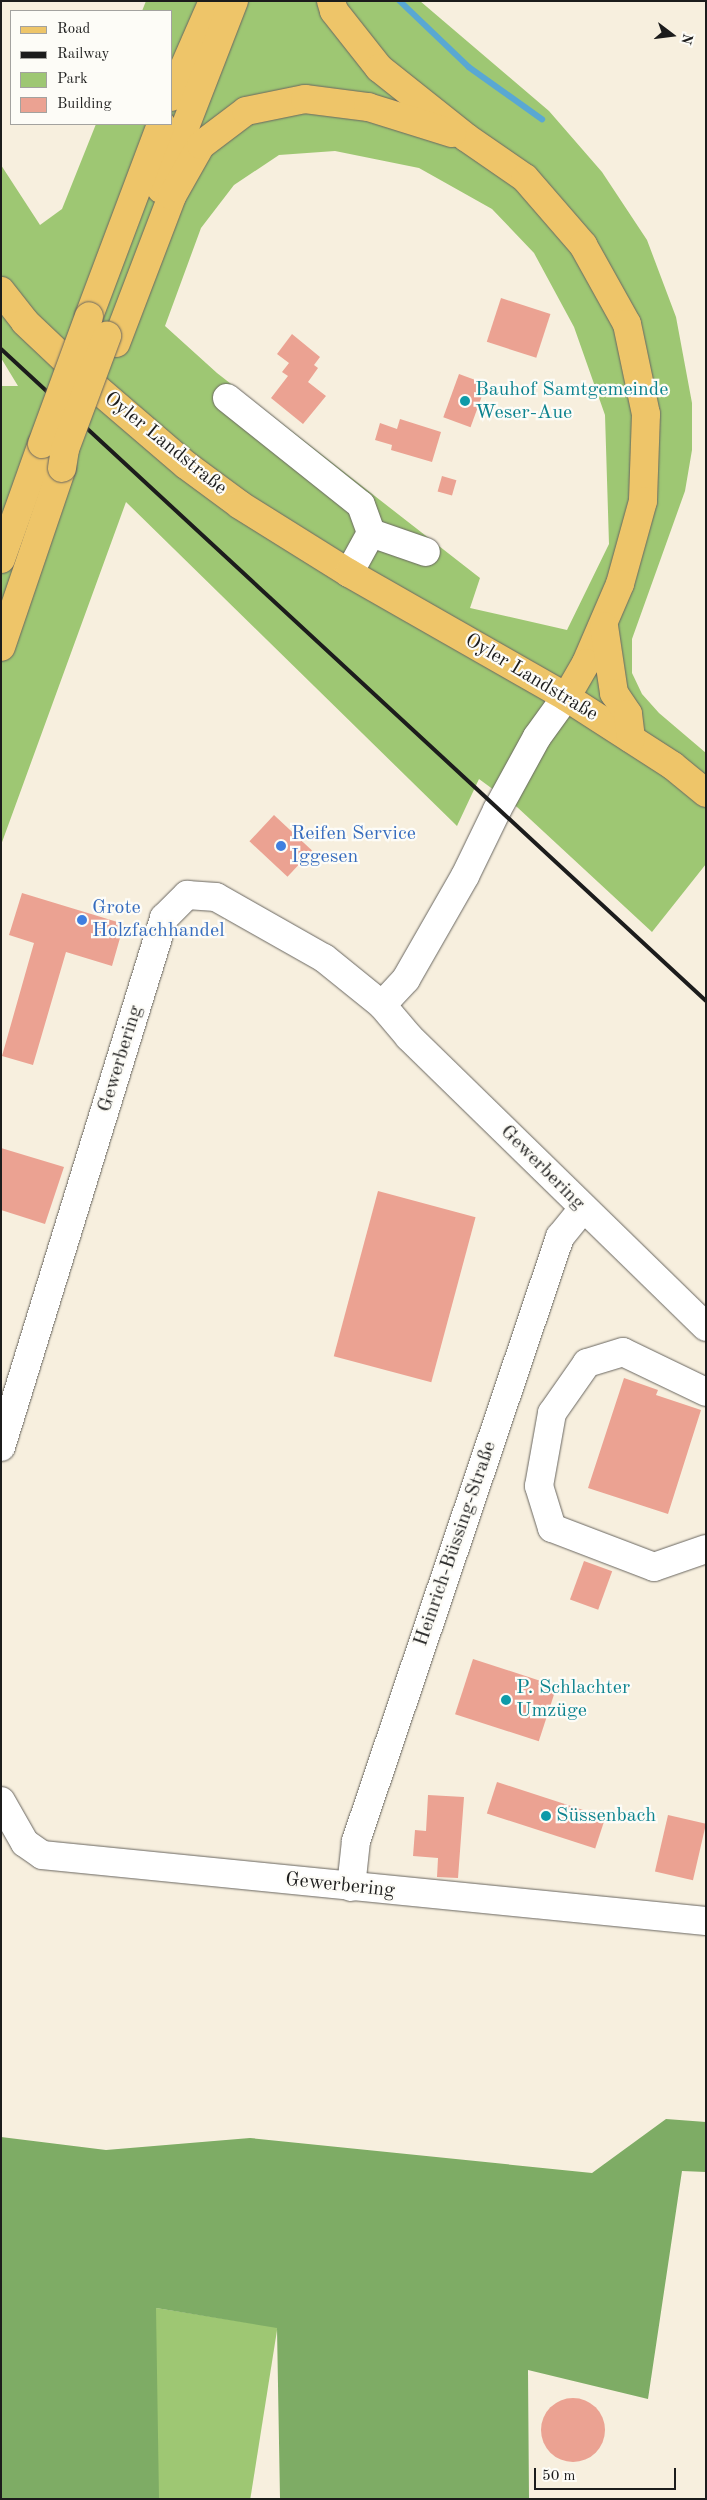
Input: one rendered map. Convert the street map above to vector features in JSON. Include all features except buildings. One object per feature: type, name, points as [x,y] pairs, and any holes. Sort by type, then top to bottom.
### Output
[{"type":"main road","points":[[186,58],[200,1]]},
{"type":"main road","points":[[172,94],[186,58],[213,1]]},
{"type":"main road","points":[[112,340],[234,1]]},
{"type":"main road","points":[[331,1],[334,11],[378,68],[468,138],[526,178],[583,245],[627,324],[646,414],[643,501],[620,584],[586,664],[566,697]]},
{"type":"main road","points":[[1,647],[62,468],[65,449],[172,196],[201,145],[246,110],[305,99],[368,107],[468,138]]},
{"type":"main road","points":[[1,558],[161,125]]},
{"type":"main road","name":"Oyler Landstraße","points":[[1,291],[26,322],[81,375],[186,465],[240,505],[349,573],[566,697],[673,766],[706,793]]},
{"type":"main road","points":[[604,624],[614,694],[628,714],[631,739]]},
{"type":"street","points":[[227,398],[361,505],[371,533],[349,573]]},
{"type":"street","points":[[371,533],[426,552]]},
{"type":"street","points":[[382,1005],[406,980],[465,876],[533,745],[566,697]]},
{"type":"street","name":"Gewerbering","points":[[1,1447],[164,918],[187,896],[216,897],[324,958],[382,1005],[409,1037],[583,1209],[706,1327]]},
{"type":"street","name":"Heinrich-Büssing-Straße","points":[[351,1887],[356,1841],[560,1237],[583,1209]]},
{"type":"street","points":[[706,1392],[623,1352],[587,1363],[552,1413],[539,1486],[552,1528],[646,1564],[654,1567],[706,1549]]},
{"type":"street","name":"Gewerbering","points":[[1,1801],[25,1843],[42,1855],[706,1921]]},
{"type":"green space","points":[[146,1],[420,1],[549,111],[602,172],[647,240],[676,317],[692,403],[692,450],[685,491],[632,639],[632,673],[642,694],[659,713],[706,753],[706,864],[652,932],[517,807],[479,779],[457,826],[126,502],[1,845],[1,386],[18,386],[1,358],[1,165],[40,225],[62,209],[96,125],[172,125],[172,10],[142,10]],"holes":[[[335,151],[419,168],[492,209],[534,253],[574,327],[605,415],[609,544],[567,630],[470,608],[480,578],[217,373],[165,326],[201,228],[234,185],[279,155]]]},
{"type":"green space","points":[[666,2119],[706,2122],[706,2172],[682,2171],[648,2399],[528,2370],[529,2499],[280,2499],[277,2328],[156,2308],[159,2499],[1,2499],[1,2137],[106,2150],[250,2138],[592,2173]]},
{"type":"green space","points":[[156,2308],[277,2327],[250,2499],[141,2499],[126,2497]]},
{"type":"waterway","points":[[400,1],[469,67],[542,119]]},
{"type":"railway","points":[[1,349],[706,1001]]},
{"type":"place","name":"Bauhof Samtgemeinde Weser-Aue","points":[[465,401]]},
{"type":"place","name":"Reifen Service Iggesen","points":[[281,846]]},
{"type":"place","name":"Grote Holzfachhandel","points":[[82,920]]},
{"type":"place","name":"P. Schlachter Umzüge","points":[[506,1700]]},
{"type":"place","name":"Süssenbach","points":[[546,1816]]}]
